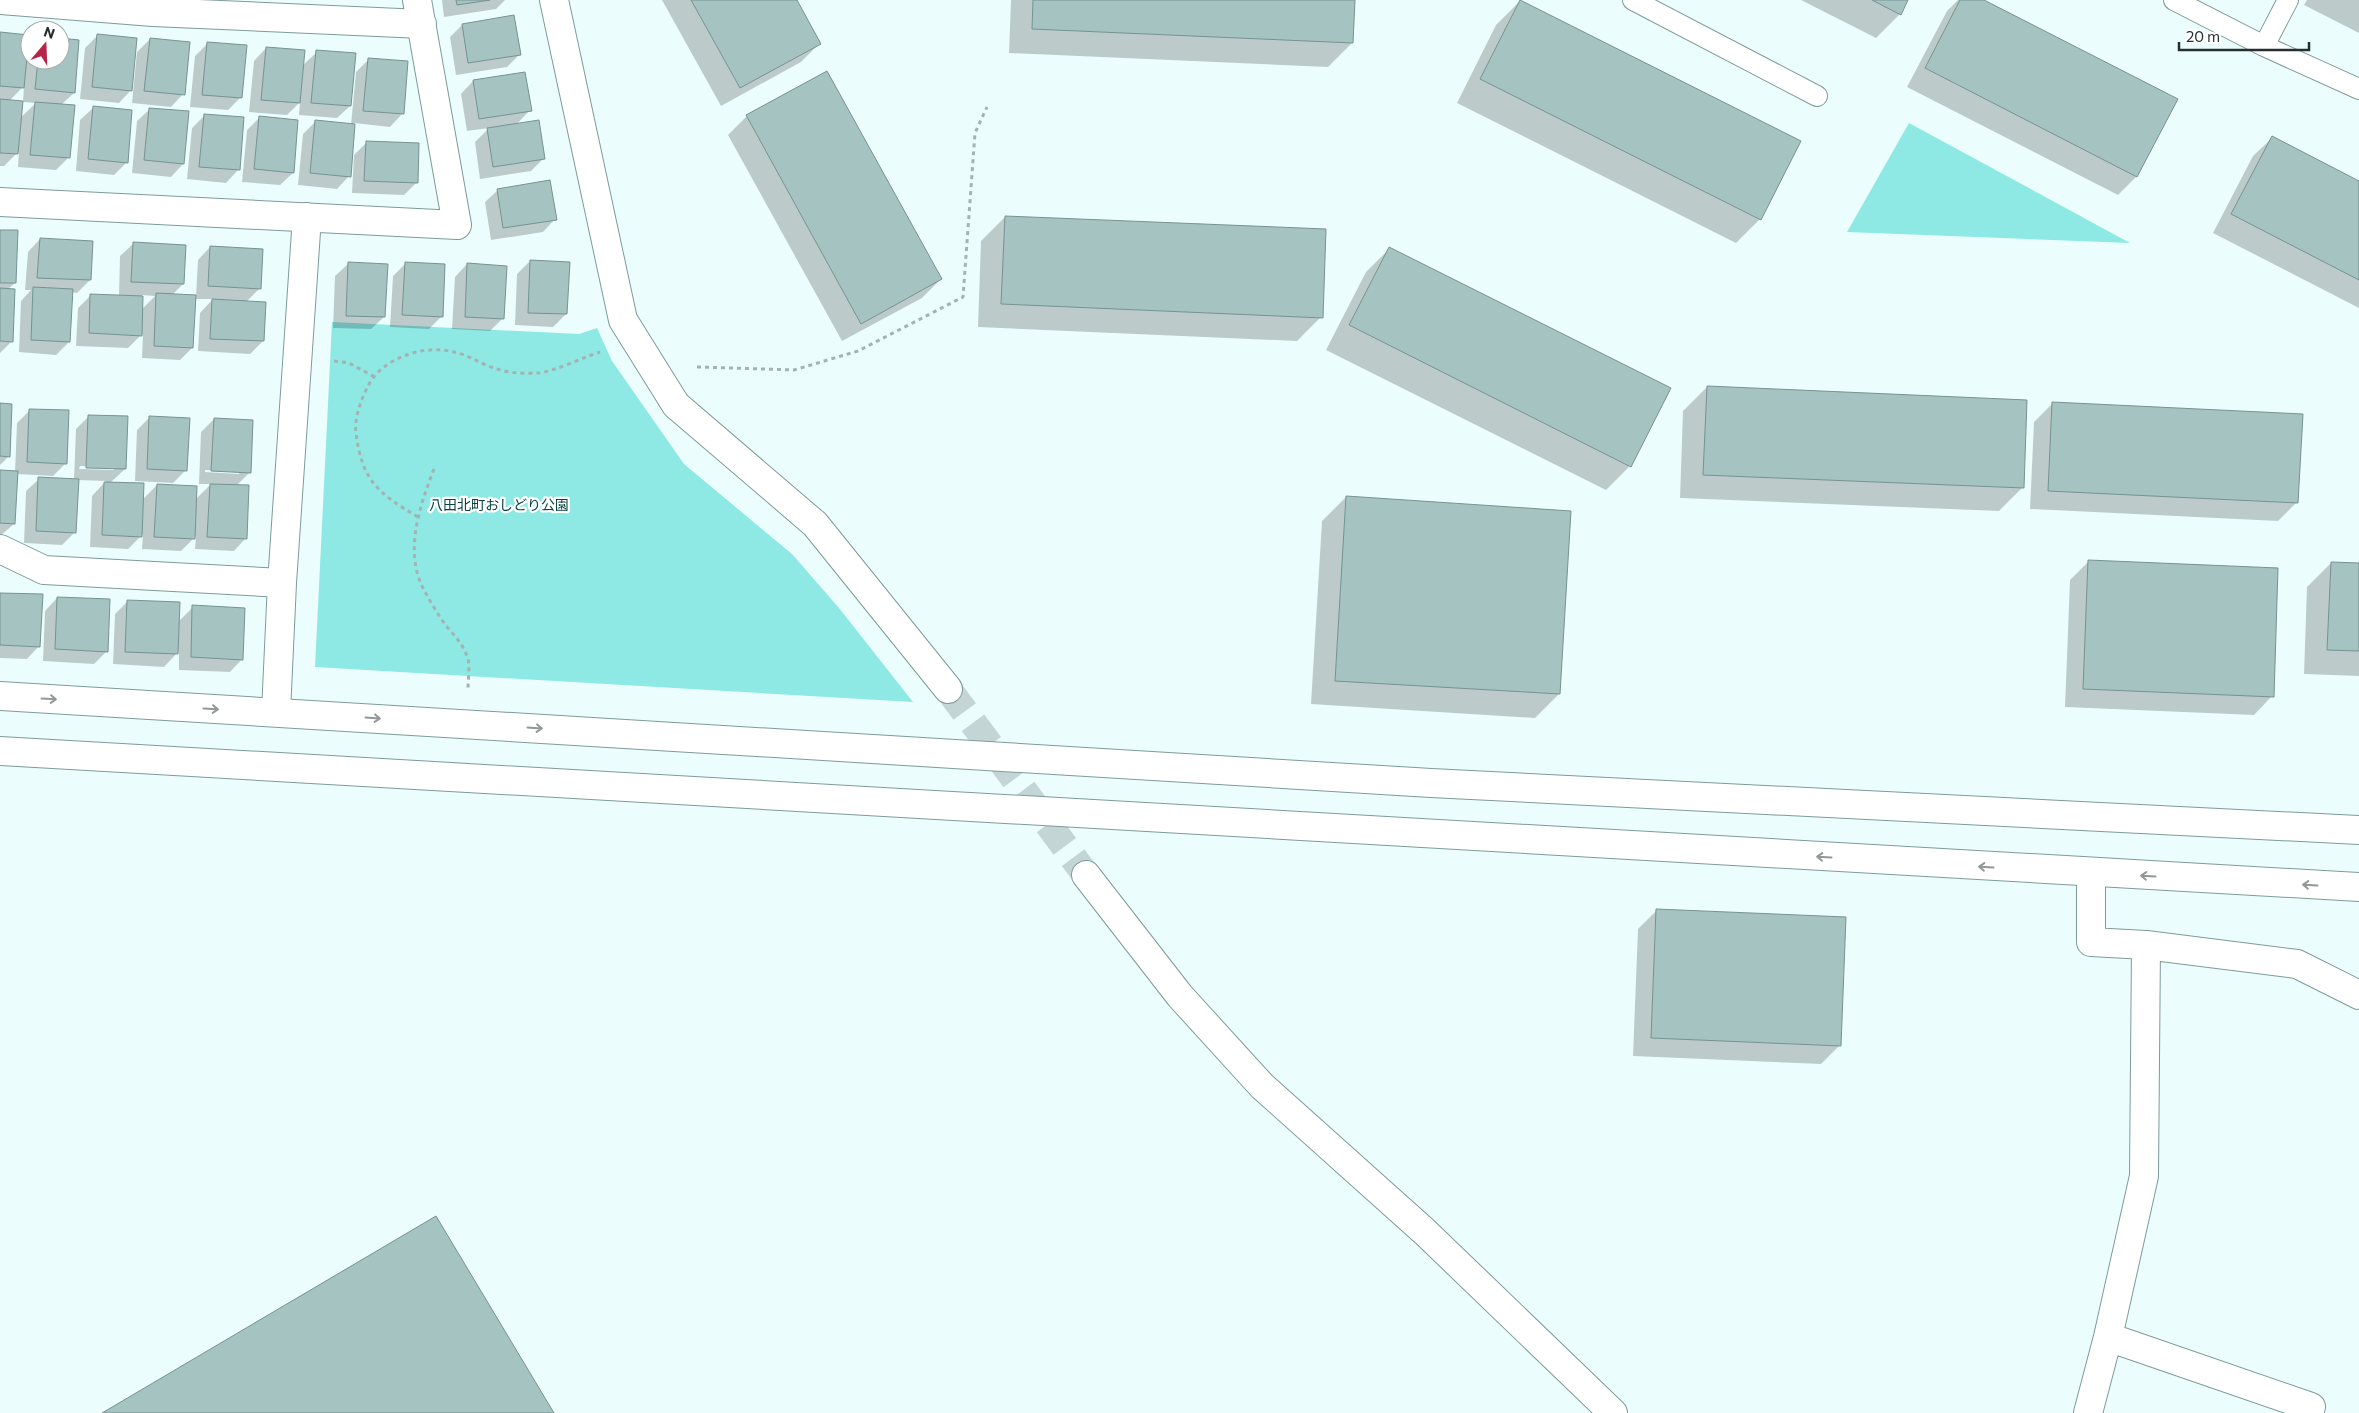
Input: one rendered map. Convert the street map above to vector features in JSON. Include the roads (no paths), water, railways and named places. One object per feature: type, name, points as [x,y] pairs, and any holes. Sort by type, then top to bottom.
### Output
[{"type":"street","points":[[0,0],[154,6],[420,12],[457,225],[0,202]]},
{"type":"street","points":[[554,0],[623,320],[676,405],[814,524],[948,690]]},
{"type":"street","points":[[276,712],[282,583],[307,217]]},
{"type":"street","points":[[0,549],[44,570],[282,583]]},
{"type":"street","points":[[0,696],[1431,784],[2359,830]]},
{"type":"street","points":[[0,751],[2359,887]]},
{"type":"street","points":[[2091,873],[2091,942],[2146,945],[2297,964],[2359,995]]},
{"type":"street","points":[[1086,874],[1180,996],[1262,1086],[1425,1232],[1613,1413]]},
{"type":"street","points":[[2088,1413],[2108,1337],[2144,1176],[2146,945]]},
{"type":"street","points":[[2108,1337],[2311,1407],[2309,1413]]},
{"type":"lane","points":[[1633,0],[1817,96]]},
{"type":"lane","points":[[2174,0],[2264,46],[2359,89]]},
{"type":"lane","points":[[2264,46],[2288,0]]},
{"type":"tunnel","points":[[948,689],[1086,875]]},
{"type":"park label","name":"八田北町おしどり公園","points":[[499,505]]}]
